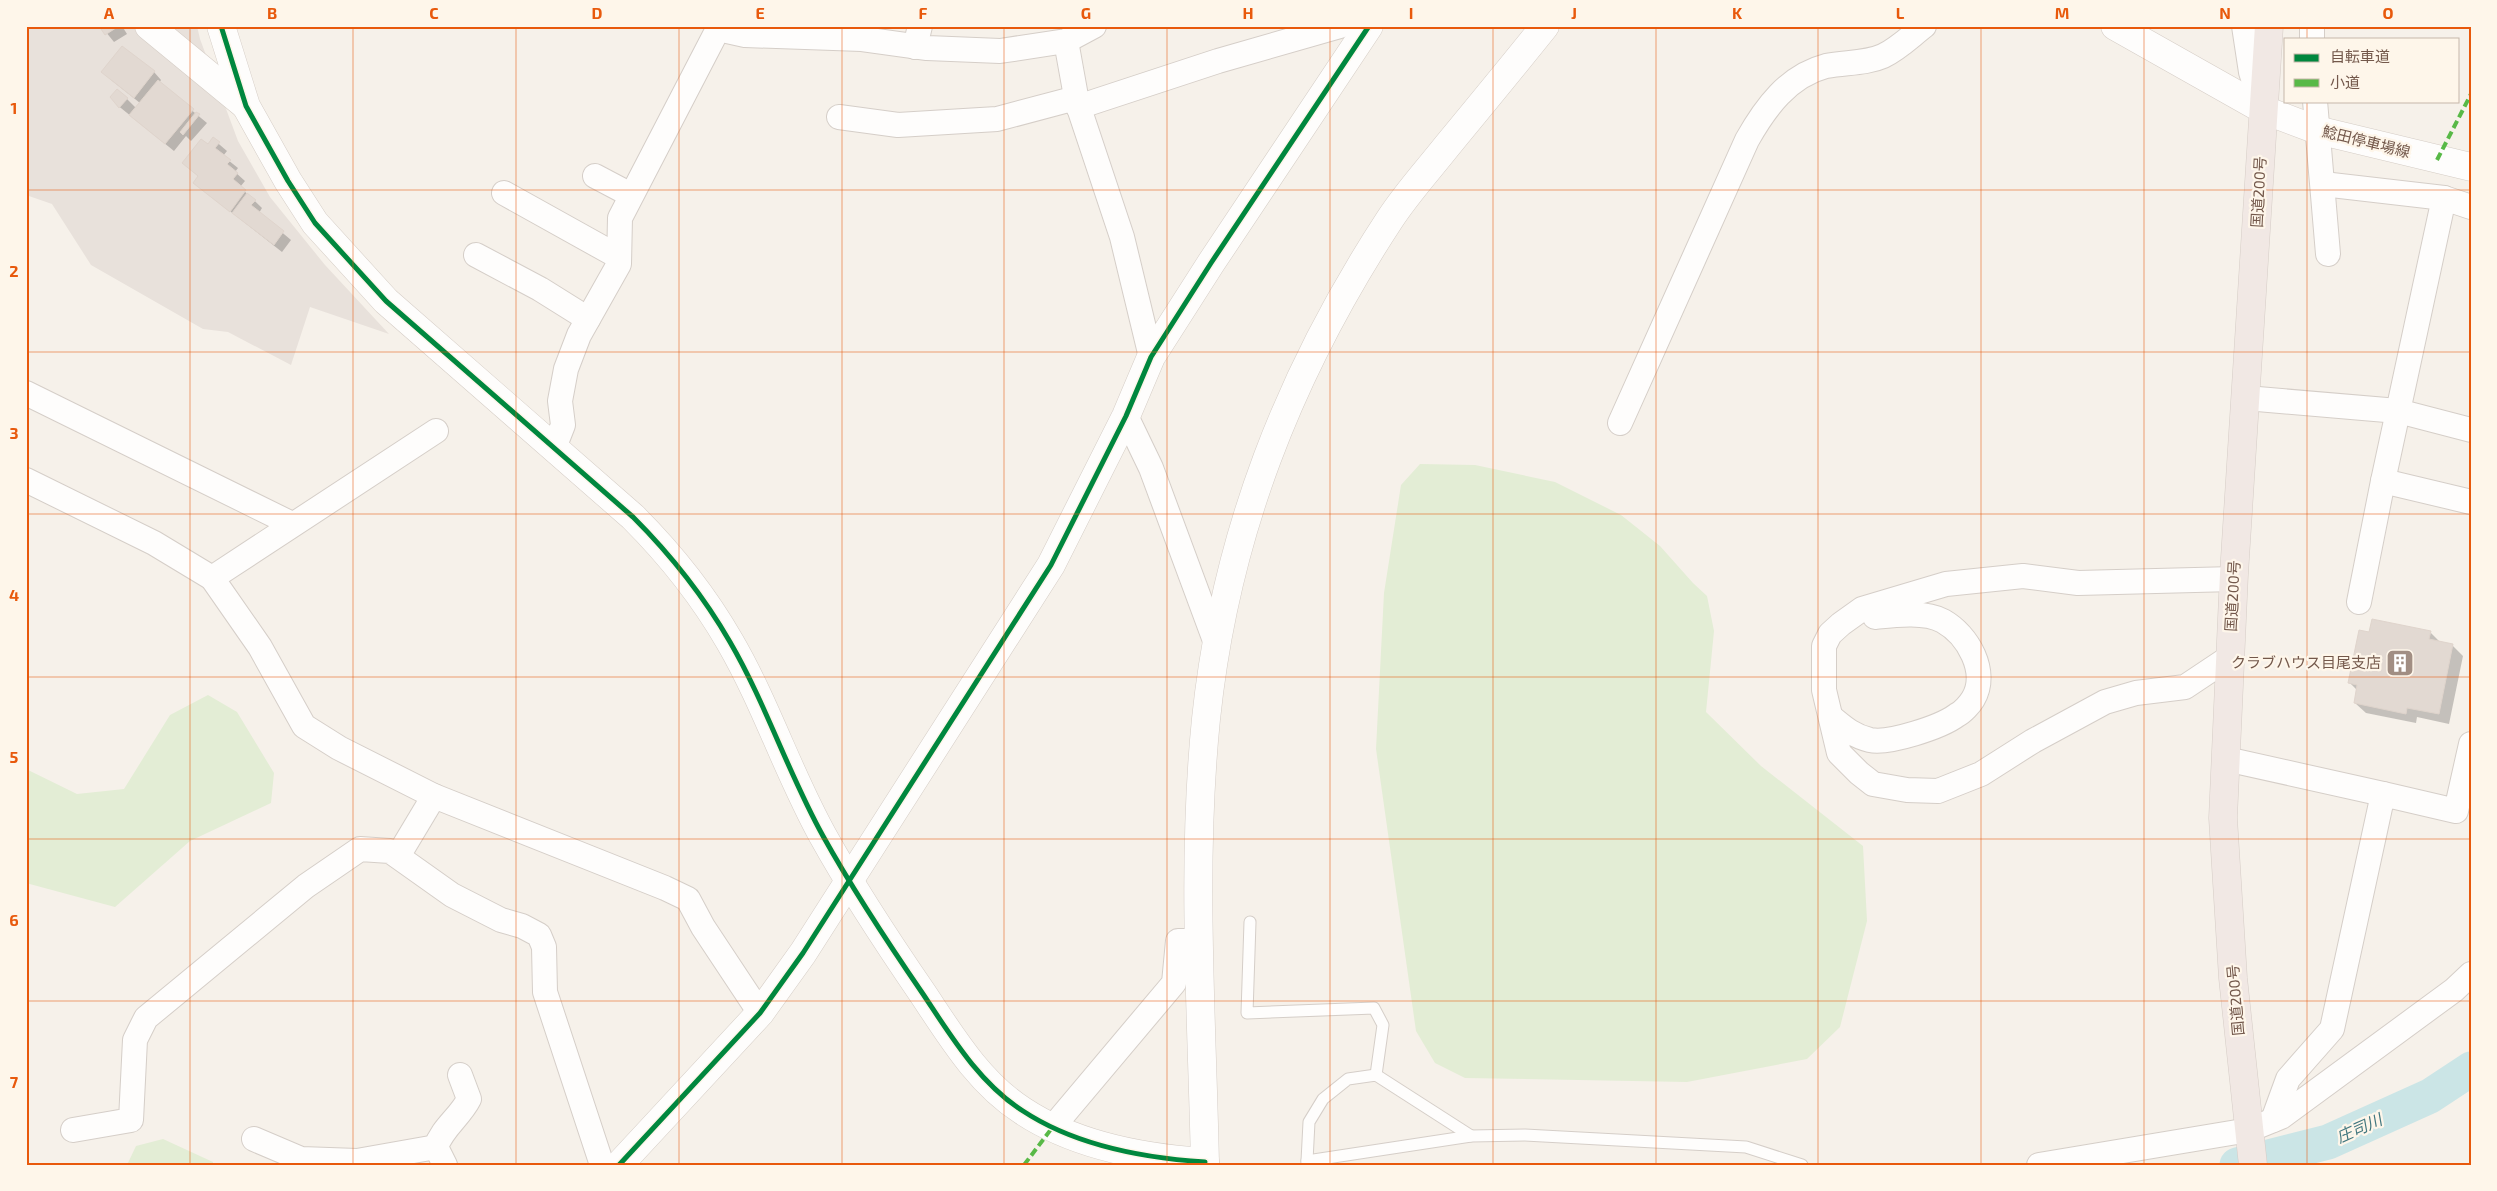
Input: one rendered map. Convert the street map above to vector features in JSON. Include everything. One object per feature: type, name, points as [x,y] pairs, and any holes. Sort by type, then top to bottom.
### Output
[{"type":"highway","name":"国道200号","points":[[2253,1165],[2261,1125],[2233,978],[2223,818],[2234,579],[2269,26]]},
{"type":"street","points":[[149,26],[229,89],[246,106]]},
{"type":"street","points":[[221,26],[246,106],[288,181],[315,223],[354,268],[423,336],[633,517],[667,552],[698,590],[731,644],[823,836],[902,964],[966,1058],[997,1090],[1022,1110],[1052,1128],[1116,1150],[1168,1160],[1205,1164],[1198,858],[1202,778],[1206,718],[1217,646],[1242,530],[1285,409],[1318,341],[1391,217],[1545,26]]},
{"type":"street","points":[[554,448],[562,425],[560,400],[566,369],[588,319],[619,264],[620,218],[718,30],[745,35],[862,39],[918,36],[1000,51],[1066,41],[1094,26]]},
{"type":"street","points":[[839,117],[898,125],[997,119],[1077,103],[1218,60],[1340,26]]},
{"type":"street","points":[[619,1165],[760,1013],[802,953],[1051,565],[1126,416],[1152,357],[1211,263],[1369,26]]},
{"type":"street","points":[[1620,423],[1747,140],[1761,115],[1799,77],[1826,66],[1869,61],[1885,55],[1924,26]]},
{"type":"street","name":"鯰田停車場線","points":[[2115,26],[2264,110],[2317,130],[2471,167]]},
{"type":"street","points":[[2244,26],[2251,72],[2264,110]]},
{"type":"street","points":[[1066,41],[1077,103],[1122,237],[1152,357]]},
{"type":"street","points":[[2315,102],[2328,254]]},
{"type":"street","points":[[595,176],[631,195]]},
{"type":"street","points":[[2323,184],[2444,198],[2471,207]]},
{"type":"street","points":[[504,194],[619,257]]},
{"type":"street","points":[[2359,602],[2444,198]]},
{"type":"street","points":[[476,254],[540,289],[588,319]]},
{"type":"street","points":[[26,393],[292,524]]},
{"type":"street","points":[[2246,398],[2398,411],[2471,430]]},
{"type":"street","points":[[1126,416],[1151,468],[1217,646]]},
{"type":"street","points":[[212,578],[436,431]]},
{"type":"street","points":[[26,480],[154,543],[212,578],[260,647],[304,726],[339,748],[434,796],[666,888],[688,899],[703,927],[760,1013]]},
{"type":"street","points":[[2383,481],[2471,502]]},
{"type":"street","points":[[2230,657],[2185,687],[2136,692],[2105,702],[2033,742],[1981,774],[1938,791],[1907,790],[1873,784],[1839,753],[1824,690],[1824,646],[1830,634],[1862,610],[1946,584],[2023,576],[2078,583],[2234,579]]},
{"type":"street","points":[[1831,717],[1854,735],[1872,740],[1892,739],[1942,723],[1958,715],[1972,700],[1979,686],[1979,669],[1972,652],[1956,632],[1942,620],[1906,613],[1848,620]]},
{"type":"street","points":[[2226,759],[2456,811],[2471,744]]},
{"type":"street","points":[[2261,1125],[2288,1079],[2332,1029],[2383,794]]},
{"type":"street","points":[[398,856],[434,796]]},
{"type":"street","points":[[73,1130],[131,1120],[135,1040],[146,1018],[306,886],[360,850],[390,851],[452,895],[501,920],[522,926],[539,935],[544,948],[545,992],[602,1165]]},
{"type":"street","points":[[1052,1128],[1174,983],[1178,940],[1200,941]]},
{"type":"street","points":[[2039,1165],[2261,1125],[2317,1093],[2454,990],[2471,974]]},
{"type":"street","points":[[254,1139],[301,1159],[357,1162],[441,1156],[440,1137],[463,1111],[469,1100],[460,1075]]},
{"type":"lane","points":[[1250,922],[1247,1012],[1374,1008],[1383,1025],[1376,1075]]},
{"type":"lane","points":[[1471,1136],[1376,1075],[1348,1079],[1323,1099],[1309,1122],[1307,1163],[1471,1136],[1525,1136],[1746,1147],[1802,1165]]},
{"type":"shaded area","points":[[26,26],[197,26],[200,39],[238,141],[270,197],[325,265],[389,334],[310,307],[291,365],[228,332],[203,329],[91,265],[52,204],[26,195]]},
{"type":"green space","points":[[1420,464],[1475,465],[1555,482],[1621,515],[1660,546],[1707,596],[1714,631],[1706,712],[1761,766],[1863,846],[1867,921],[1840,1027],[1807,1059],[1687,1082],[1465,1078],[1435,1063],[1416,1031],[1376,749],[1384,593],[1401,485]]},
{"type":"green space","points":[[208,695],[237,712],[274,773],[271,803],[190,841],[115,907],[26,883],[26,769],[77,794],[124,789],[170,715]]},
{"type":"green space","points":[[163,1139],[213,1162],[213,1165],[127,1165],[136,1146]]},
{"type":"building","points":[[99,26],[119,26],[105,35]]},
{"type":"building","points":[[122,46],[155,71],[134,98],[101,72]]},
{"type":"building","points":[[158,80],[194,109],[165,144],[129,115]]},
{"type":"building","points":[[117,89],[128,98],[119,108],[110,97]]},
{"type":"building","points":[[196,112],[200,114],[183,135],[180,132]]},
{"type":"building","points":[[213,137],[220,142],[215,148],[231,160],[227,164],[238,173],[233,179],[246,190],[230,212],[193,183],[198,176],[182,163],[201,139],[208,144]]},
{"type":"building","points":[[247,193],[256,200],[251,205],[284,231],[274,245],[232,213]]},
{"type":"building","name":"クラブハウス目尾支店","points":[[2372,619],[2431,631],[2429,639],[2453,644],[2439,714],[2407,708],[2406,714],[2354,703],[2357,685],[2348,683],[2359,630],[2369,632]]},
{"type":"waterway","name":"庄司川","points":[[2237,1165],[2328,1142],[2430,1096],[2471,1069]]},
{"type":"marked path","points":[[2437,160],[2471,94]]},
{"type":"marked path","points":[[1024,1165],[1052,1128]]},
{"type":"cycle path","points":[[221,26],[246,106],[288,181],[315,223],[386,301],[633,517],[673,561],[697,592],[720,625],[743,666],[810,812],[834,856],[955,1042],[979,1073],[1007,1100],[1043,1123],[1065,1133],[1111,1148],[1134,1153],[1205,1162]]},
{"type":"cycle path","points":[[619,1165],[760,1013],[803,953],[1051,565],[1126,416],[1151,357],[1211,263],[1369,26]]},
{"type":"place","name":"クラブハウス目尾支店","points":[[2400,663]]}]
